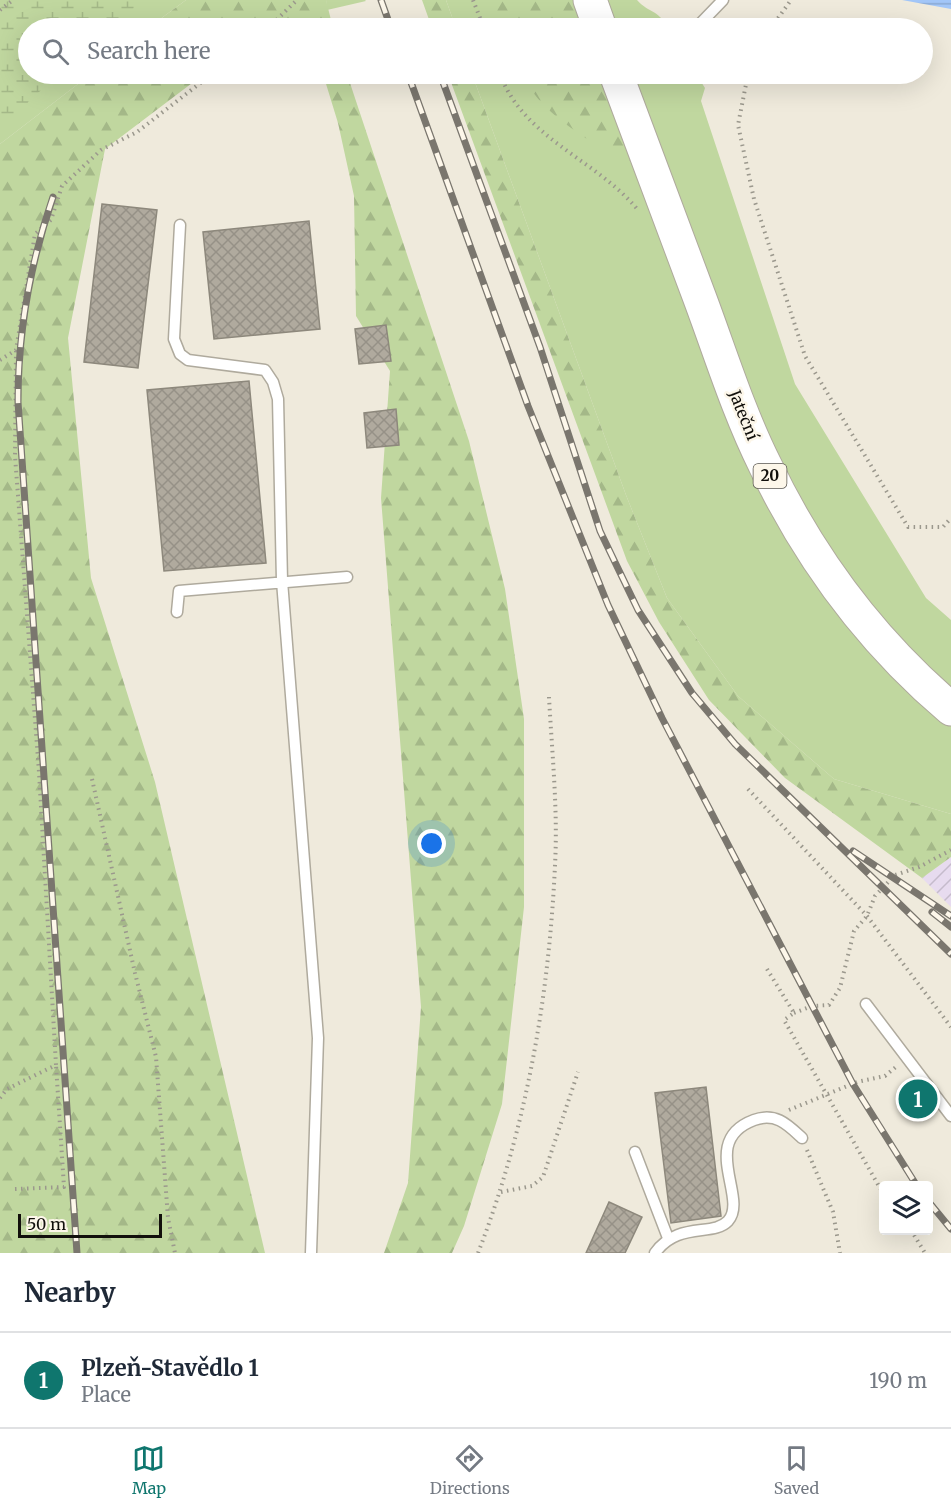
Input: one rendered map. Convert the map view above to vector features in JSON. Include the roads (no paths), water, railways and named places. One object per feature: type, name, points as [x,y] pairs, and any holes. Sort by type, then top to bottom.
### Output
[{"type":"main road","points":[[590,0],[596,18]]},
{"type":"main road","name":"Jateční","points":[[620,84],[740,407],[784,502],[813,552],[870,630],[901,664],[951,710]]},
{"type":"lane","points":[[706,18],[723,0]]},
{"type":"lane","points":[[180,225],[174,339],[180,354],[199,363],[265,370],[273,381],[279,399],[282,581],[318,1038],[311,1253]]},
{"type":"lane","points":[[177,612],[179,591],[347,577]]},
{"type":"lane","points":[[866,1004],[951,1116]]},
{"type":"lane","points":[[655,1253],[668,1238],[717,1227],[728,1221],[733,1211],[729,1141],[738,1127],[758,1119],[772,1118],[783,1120],[802,1138]]},
{"type":"lane","points":[[635,1152],[668,1238]]},
{"type":"water","points":[[902,0],[951,0],[951,9]]},
{"type":"railway","points":[[381,0],[387,18]]},
{"type":"railway","points":[[412,84],[528,406],[608,605],[662,718],[853,1084],[914,1181]]},
{"type":"railway","points":[[444,84],[540,347],[600,531],[638,610],[692,693],[735,744],[951,954]]},
{"type":"railway","points":[[53,197],[38,247],[27,298],[20,349],[18,402],[77,1253]]},
{"type":"railway","points":[[853,851],[951,916]]},
{"type":"railway","points":[[932,912],[951,927]]},
{"type":"railway","points":[[933,1207],[951,1229]]},
{"type":"place","name":"Plzeň-Stavědlo 1","points":[[918,1099]]}]
